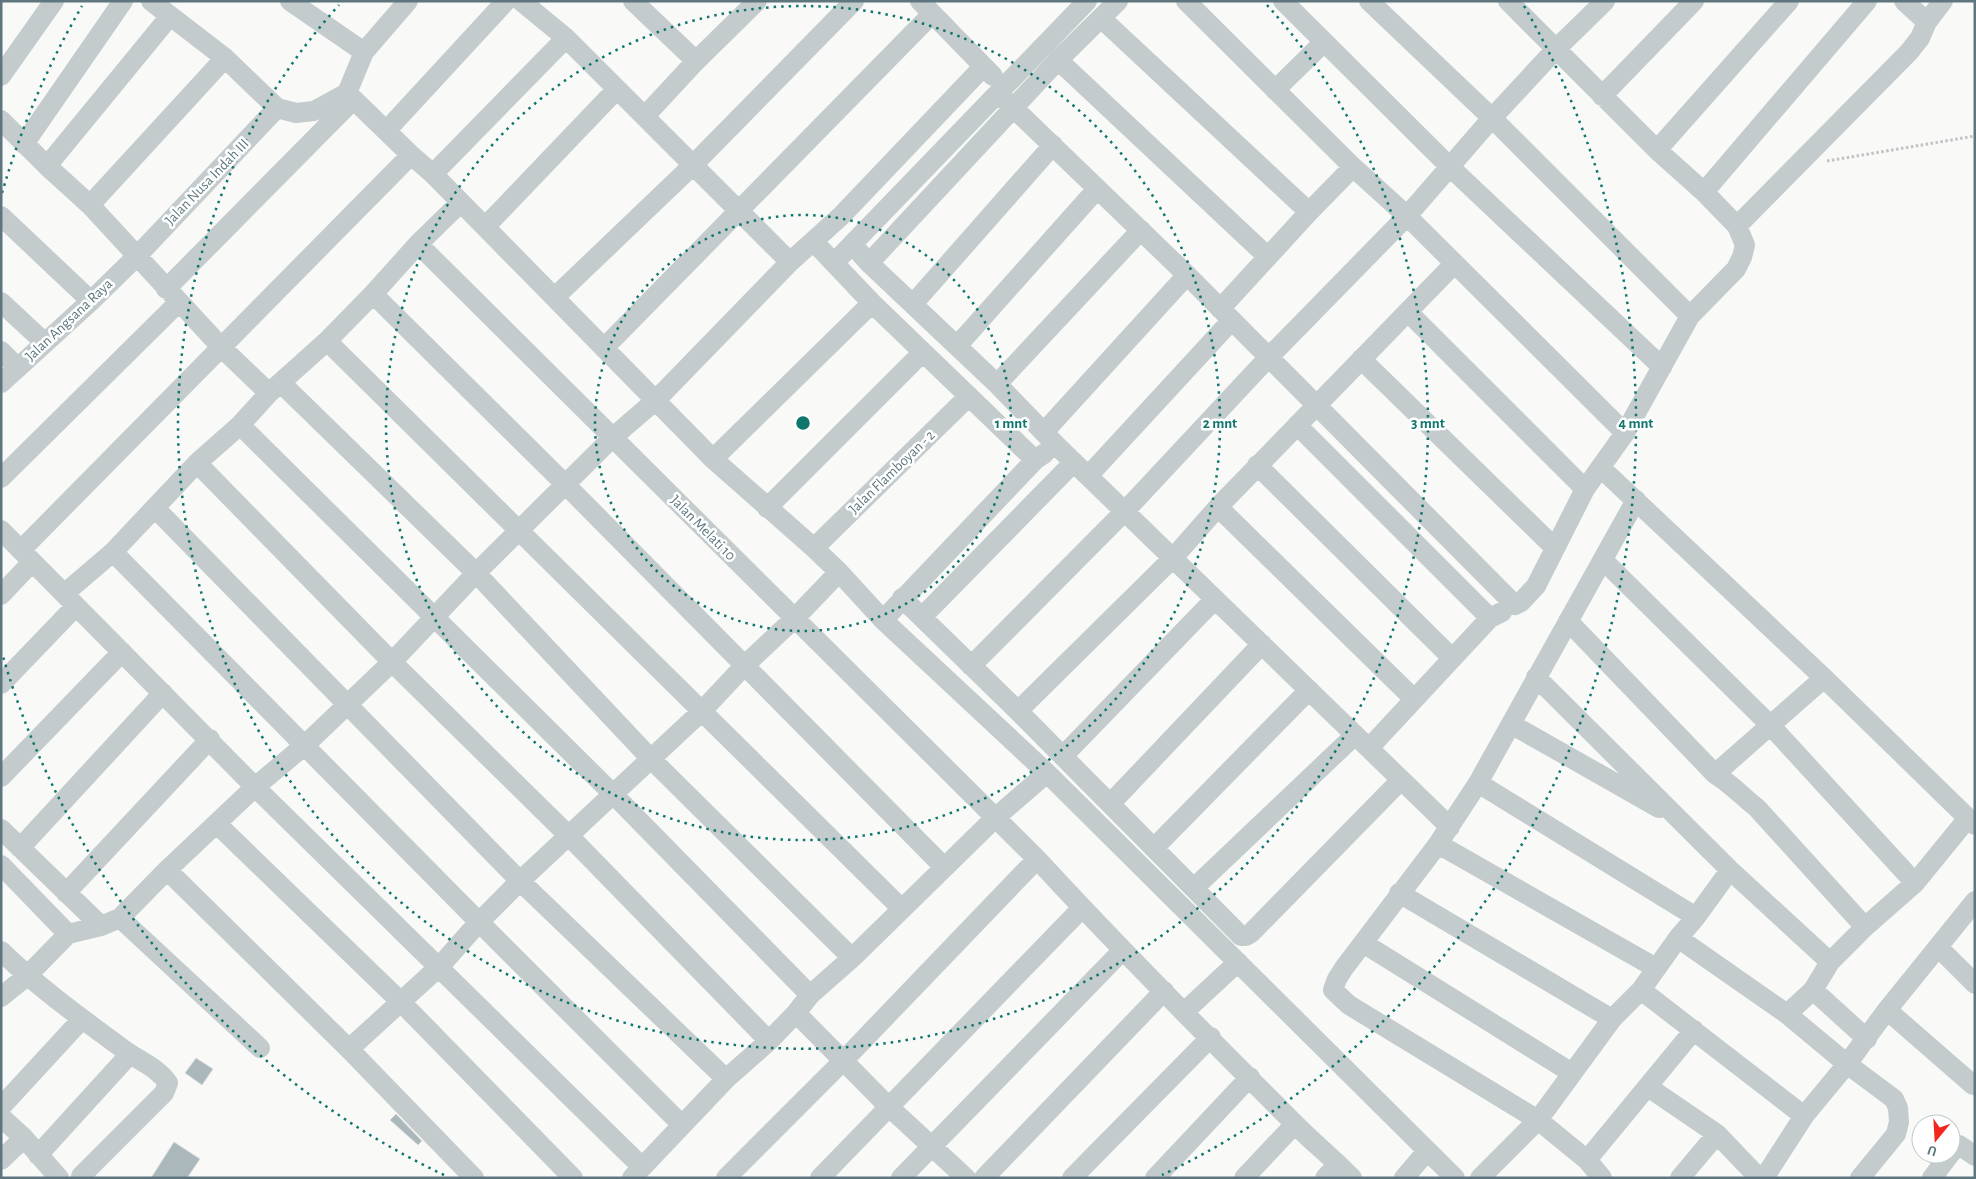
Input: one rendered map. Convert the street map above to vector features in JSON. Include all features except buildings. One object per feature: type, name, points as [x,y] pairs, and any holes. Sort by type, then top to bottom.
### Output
[{"type":"street","points":[[1,76],[54,1]]},
{"type":"street","points":[[24,144],[123,1]]},
{"type":"street","points":[[151,1],[225,58],[277,108],[296,113],[314,111],[350,97]]},
{"type":"street","points":[[290,1],[364,52]]},
{"type":"street","points":[[1,478],[172,296],[350,97],[364,52],[408,1]]},
{"type":"street","points":[[386,131],[506,1]]},
{"type":"street","points":[[521,1],[566,38],[790,262]]},
{"type":"street","points":[[633,1],[696,61]]},
{"type":"street","points":[[556,298],[692,166],[854,1]]},
{"type":"street","points":[[834,263],[1087,1]]},
{"type":"street","points":[[869,263],[1058,60],[1102,19],[1118,1]]},
{"type":"street","points":[[1186,1],[1625,432]]},
{"type":"street","points":[[1283,1],[1450,167],[1662,367]]},
{"type":"street","points":[[1369,1],[1492,118],[1690,316]]},
{"type":"street","points":[[1194,888],[1362,741],[1414,699],[1490,618],[1521,602],[1536,586],[1585,489],[1625,432],[1690,316],[1736,268],[1742,258],[1745,245],[1737,226],[1704,192],[1656,150],[1508,1]]},
{"type":"street","points":[[971,666],[1125,511],[1268,358],[1406,216],[1492,118],[1556,49],[1605,1]]},
{"type":"street","points":[[1602,96],[1694,1]]},
{"type":"street","points":[[1656,150],[1789,1]]},
{"type":"street","points":[[1704,192],[1867,1]]},
{"type":"street","points":[[1904,1],[1927,22]]},
{"type":"street","points":[[1737,226],[1916,45],[1927,22],[1944,1]]},
{"type":"street","points":[[645,116],[749,4]]},
{"type":"street","points":[[604,348],[740,210],[926,7],[983,67],[1014,108],[1187,275],[1515,605]]},
{"type":"street","points":[[47,166],[170,16]]},
{"type":"street","points":[[1102,19],[1309,212]]},
{"type":"street","points":[[433,174],[566,38]]},
{"type":"street","points":[[1275,90],[1324,42]]},
{"type":"street","points":[[90,205],[225,58]]},
{"type":"street","points":[[1058,60],[1268,257]]},
{"type":"street","points":[[1,997],[27,976],[68,934],[101,926],[120,918],[167,870],[256,787],[305,745],[392,662],[433,617],[565,484],[612,438],[656,400],[790,262],[814,242],[858,199],[983,67]]},
{"type":"street","points":[[485,227],[617,89]]},
{"type":"street","points":[[350,97],[433,174],[713,459],[814,548],[883,620],[1047,773],[1455,1178]]},
{"type":"street","name":"Jalan Nusa Indah III","points":[[136,256],[277,108]]},
{"type":"street","points":[[1,120],[90,205],[222,348],[275,388],[476,573],[651,759],[852,958]]},
{"type":"street","points":[[912,304],[1053,145]]},
{"type":"street","points":[[1,595],[26,556],[222,348],[411,155]]},
{"type":"street","points":[[1090,475],[1226,315],[1268,257],[1353,167]]},
{"type":"street","points":[[957,346],[1097,189]]},
{"type":"street","points":[[858,199],[877,217]]},
{"type":"street","points":[[1,684],[71,599],[197,463],[240,425],[275,388],[327,341],[418,244],[460,203]]},
{"type":"street","points":[[1,216],[91,301]]},
{"type":"street","points":[[997,384],[1141,230]]},
{"type":"street","points":[[814,242],[872,303],[1035,460]]},
{"type":"street","name":"Jalan Melati 10","points":[[418,244],[1037,859],[1122,951],[1250,1077],[1338,1173]]},
{"type":"street","points":[[852,244],[869,263],[997,384],[1074,462],[1090,475],[1450,827]]},
{"type":"street","name":"Jalan Angsana Raya","points":[[1,383],[91,301],[136,256]]},
{"type":"street","points":[[1018,711],[1173,558],[1257,465],[1454,264]]},
{"type":"street","points":[[883,620],[1035,460],[1050,438],[1187,275]]},
{"type":"street","points":[[373,294],[745,664],[944,866]]},
{"type":"street","points":[[1,302],[45,343]]},
{"type":"street","points":[[713,459],[872,303]]},
{"type":"street","points":[[1408,312],[1585,489]]},
{"type":"street","points":[[327,341],[900,908]]},
{"type":"street","points":[[1,352],[18,368]]},
{"type":"street","points":[[767,508],[923,352]]},
{"type":"street","points":[[1361,359],[1555,548]]},
{"type":"street","name":"Jalan Flamboyan - 2","points":[[814,548],[969,396]]},
{"type":"street","points":[[240,425],[613,794],[810,995]]},
{"type":"street","points":[[1297,425],[1490,618]]},
{"type":"street","points":[[922,617],[1074,462]]},
{"type":"street","points":[[197,463],[392,662],[570,837],[769,1041]]},
{"type":"street","points":[[1257,465],[1452,658]]},
{"type":"street","points":[[1601,468],[1824,678],[1971,821],[1915,883],[1865,927],[1830,962],[1813,990],[1787,1014]]},
{"type":"street","points":[[1602,1178],[1587,1160],[1538,1120],[1350,1005],[1334,990],[1340,974],[1438,844],[1478,783],[1536,677],[1604,561],[1636,500]]},
{"type":"street","points":[[1218,507],[1414,699]]},
{"type":"street","points":[[155,508],[520,881],[726,1079]]},
{"type":"street","points":[[1,530],[256,787],[440,966],[637,1172],[726,1079],[769,1041],[796,1013],[810,995],[852,958],[900,908],[995,818],[1047,773]]},
{"type":"street","points":[[113,552],[682,1125]]},
{"type":"street","points":[[1604,561],[1771,726],[1915,883]]},
{"type":"street","points":[[349,1049],[440,966],[479,922],[520,881],[570,837],[701,712],[745,664],[839,572]]},
{"type":"street","points":[[902,598],[1018,711],[1240,936],[1246,936],[1401,780]]},
{"type":"street","points":[[1063,756],[1216,599]]},
{"type":"street","points":[[1568,621],[1715,774],[1733,786],[1757,808],[1865,927]]},
{"type":"street","points":[[1110,804],[1262,644]]},
{"type":"street","points":[[1,777],[122,652]]},
{"type":"street","points":[[1536,677],[1730,870],[1830,962]]},
{"type":"street","points":[[1715,774],[1824,678]]},
{"type":"street","points":[[1154,848],[1309,690]]},
{"type":"street","points":[[20,848],[163,692]]},
{"type":"street","points":[[1511,724],[1682,822]]},
{"type":"street","points":[[66,893],[210,739]]},
{"type":"street","points":[[1478,783],[1696,917]]},
{"type":"street","points":[[217,824],[401,1002],[573,1178]]},
{"type":"street","points":[[1,829],[101,926]]},
{"type":"street","points":[[1438,844],[1656,968]]},
{"type":"street","points":[[726,1178],[844,1060],[1037,859]]},
{"type":"street","points":[[1,865],[68,934]]},
{"type":"street","points":[[167,870],[349,1049],[474,1178]]},
{"type":"street","points":[[1480,1178],[1538,1120],[1612,1019],[1641,990],[1730,870]]},
{"type":"street","points":[[1400,893],[1612,1019]]},
{"type":"street","points":[[1764,1178],[1804,1116],[1975,901]]},
{"type":"street","points":[[820,1178],[1082,908]]},
{"type":"street","points":[[120,918],[260,1048]]},
{"type":"street","points":[[1678,938],[1787,1014],[1894,1100],[1898,1108],[1899,1122],[1896,1134],[1860,1178]]},
{"type":"street","points":[[1363,943],[1572,1074]]},
{"type":"street","points":[[1938,947],[1975,984]]},
{"type":"street","points":[[1,951],[27,976],[130,1054],[162,1074],[168,1083],[164,1094],[81,1176]]},
{"type":"street","points":[[901,1178],[1122,951]]},
{"type":"street","points":[[1184,1012],[1238,962]]},
{"type":"street","points":[[1641,990],[1804,1116]]},
{"type":"street","points":[[1813,990],[1867,1039]]},
{"type":"street","points":[[984,1178],[1164,991]]},
{"type":"street","points":[[1888,1010],[1973,1085]]},
{"type":"street","points":[[796,1013],[888,1106],[966,1178]]},
{"type":"street","points":[[1,1107],[82,1018]]},
{"type":"street","points":[[1587,1160],[1694,1030]]},
{"type":"street","points":[[1072,1178],[1210,1037]]},
{"type":"street","points":[[38,1154],[130,1054]]},
{"type":"street","points":[[1155,1178],[1250,1077]]},
{"type":"street","points":[[1648,1087],[1717,1134],[1759,1178]]},
{"type":"street","points":[[1,1117],[24,1138],[59,1178]]},
{"type":"street","points":[[1244,1178],[1295,1124]]},
{"type":"street","points":[[1680,1178],[1717,1134]]},
{"type":"street","points":[[1,1160],[24,1138]]},
{"type":"street","points":[[1961,1146],[1975,1156]]},
{"type":"street","points":[[1404,1178],[1427,1151]]},
{"type":"street","points":[[1932,1178],[1943,1164]]},
{"type":"path","points":[[1799,165],[1843,160],[1975,136]]}]
